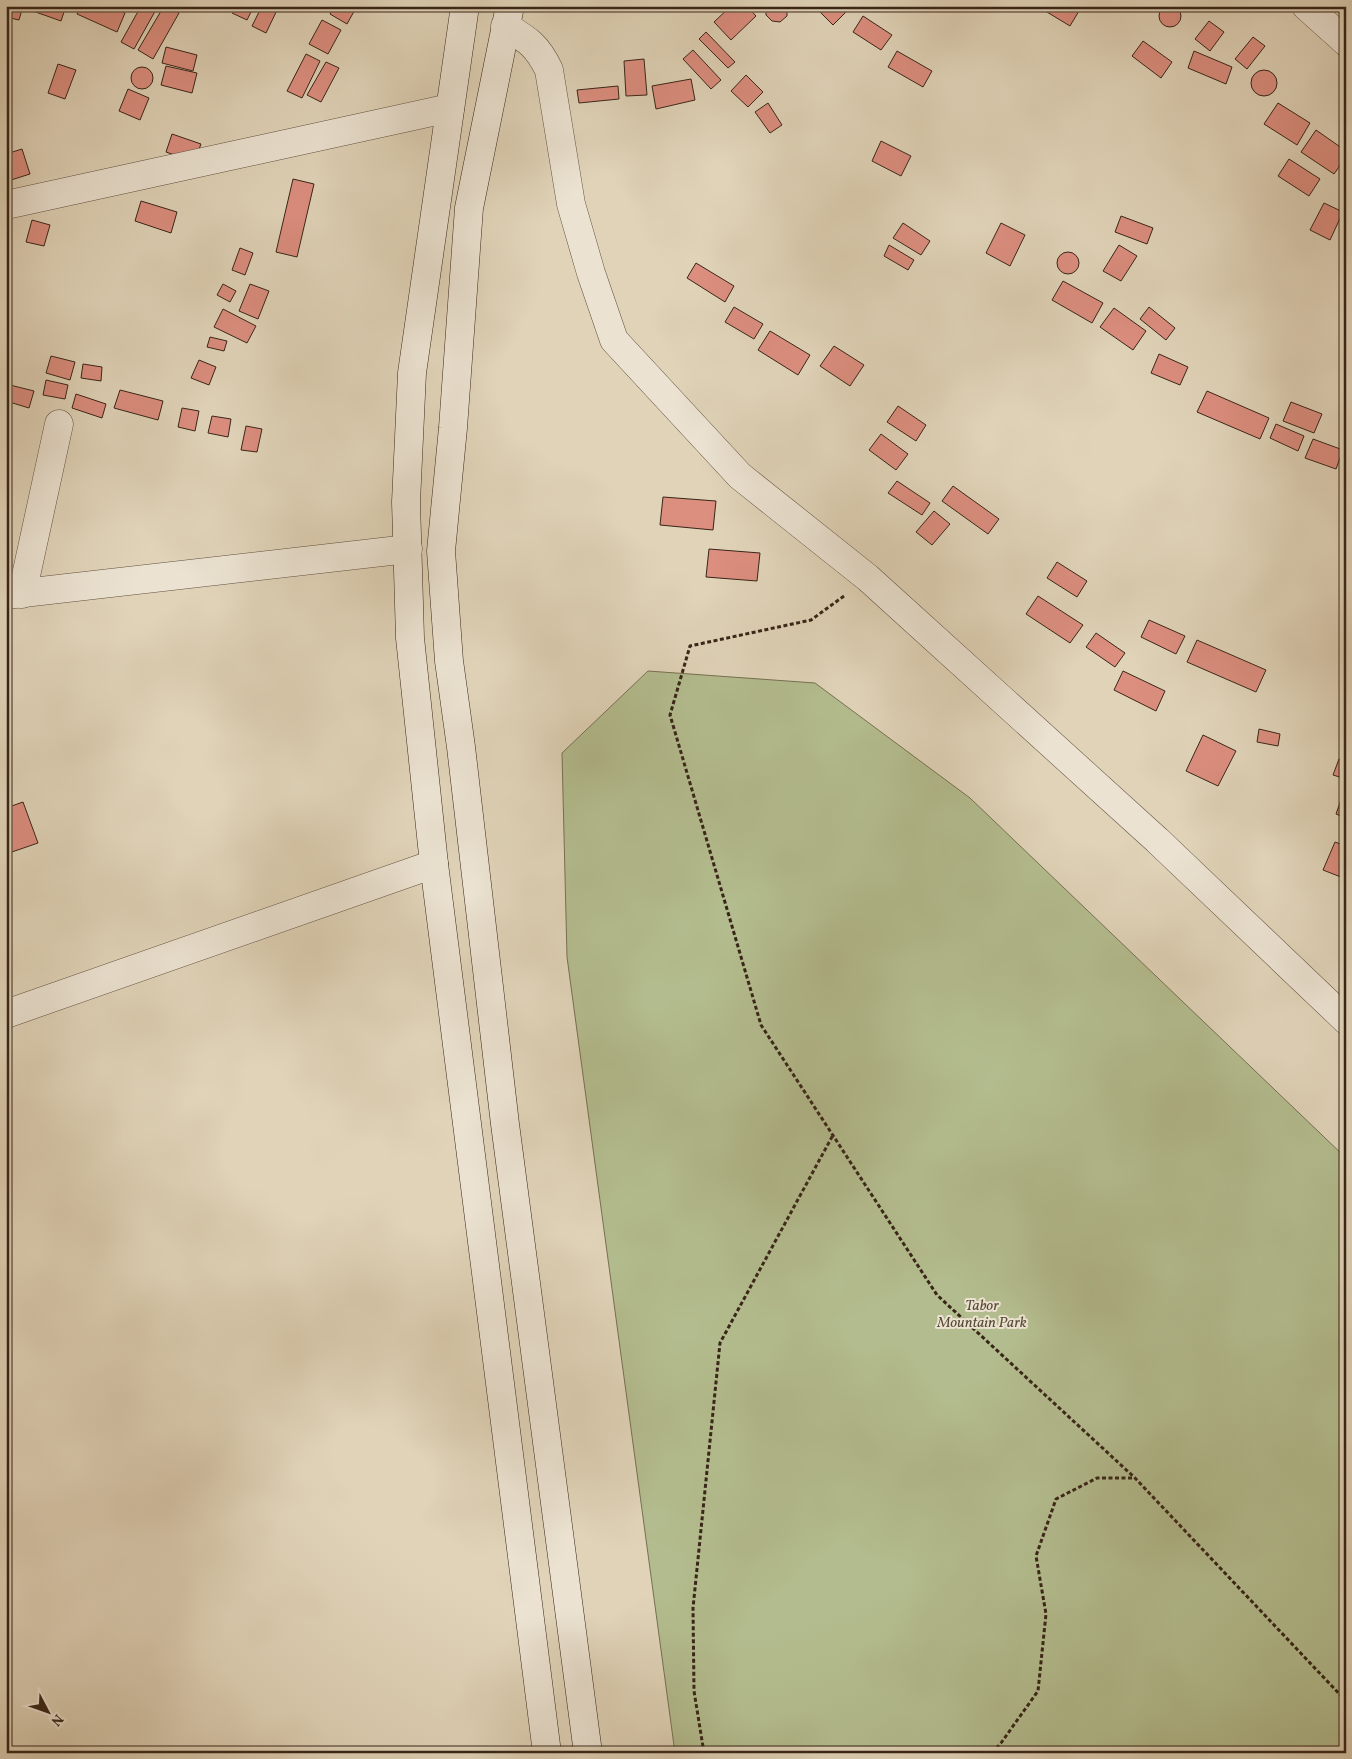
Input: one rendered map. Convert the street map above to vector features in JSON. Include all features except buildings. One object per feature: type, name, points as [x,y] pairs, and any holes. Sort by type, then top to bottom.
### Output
[{"type":"street","points":[[465,6],[412,374],[406,502],[410,638],[434,864],[547,1753]]},
{"type":"street","points":[[1306,6],[1346,42]]},
{"type":"street","points":[[508,16],[541,54],[549,70],[571,204],[591,273],[614,340],[740,476],[868,578],[1150,833],[1346,1020]]},
{"type":"street","points":[[508,16],[469,208],[441,551],[449,661],[505,1124],[588,1753]]},
{"type":"street","points":[[6,204],[450,108]]},
{"type":"street","points":[[59,424],[14,594],[408,549]]},
{"type":"street","points":[[6,1014],[434,864]]},
{"type":"path","points":[[868,578],[811,620],[690,646],[670,715],[761,1025],[937,1295],[1134,1478],[1346,1701]]},
{"type":"path","points":[[704,1753],[694,1691],[693,1608],[720,1343],[833,1135]]},
{"type":"path","points":[[992,1753],[1038,1691],[1046,1614],[1036,1556],[1056,1499],[1097,1478],[1134,1478]]},
{"type":"green space","name":"Tabor Mountain Park","points":[[648,671],[815,683],[970,798],[1346,1158],[1346,1753],[675,1753],[567,957],[562,753]]}]
